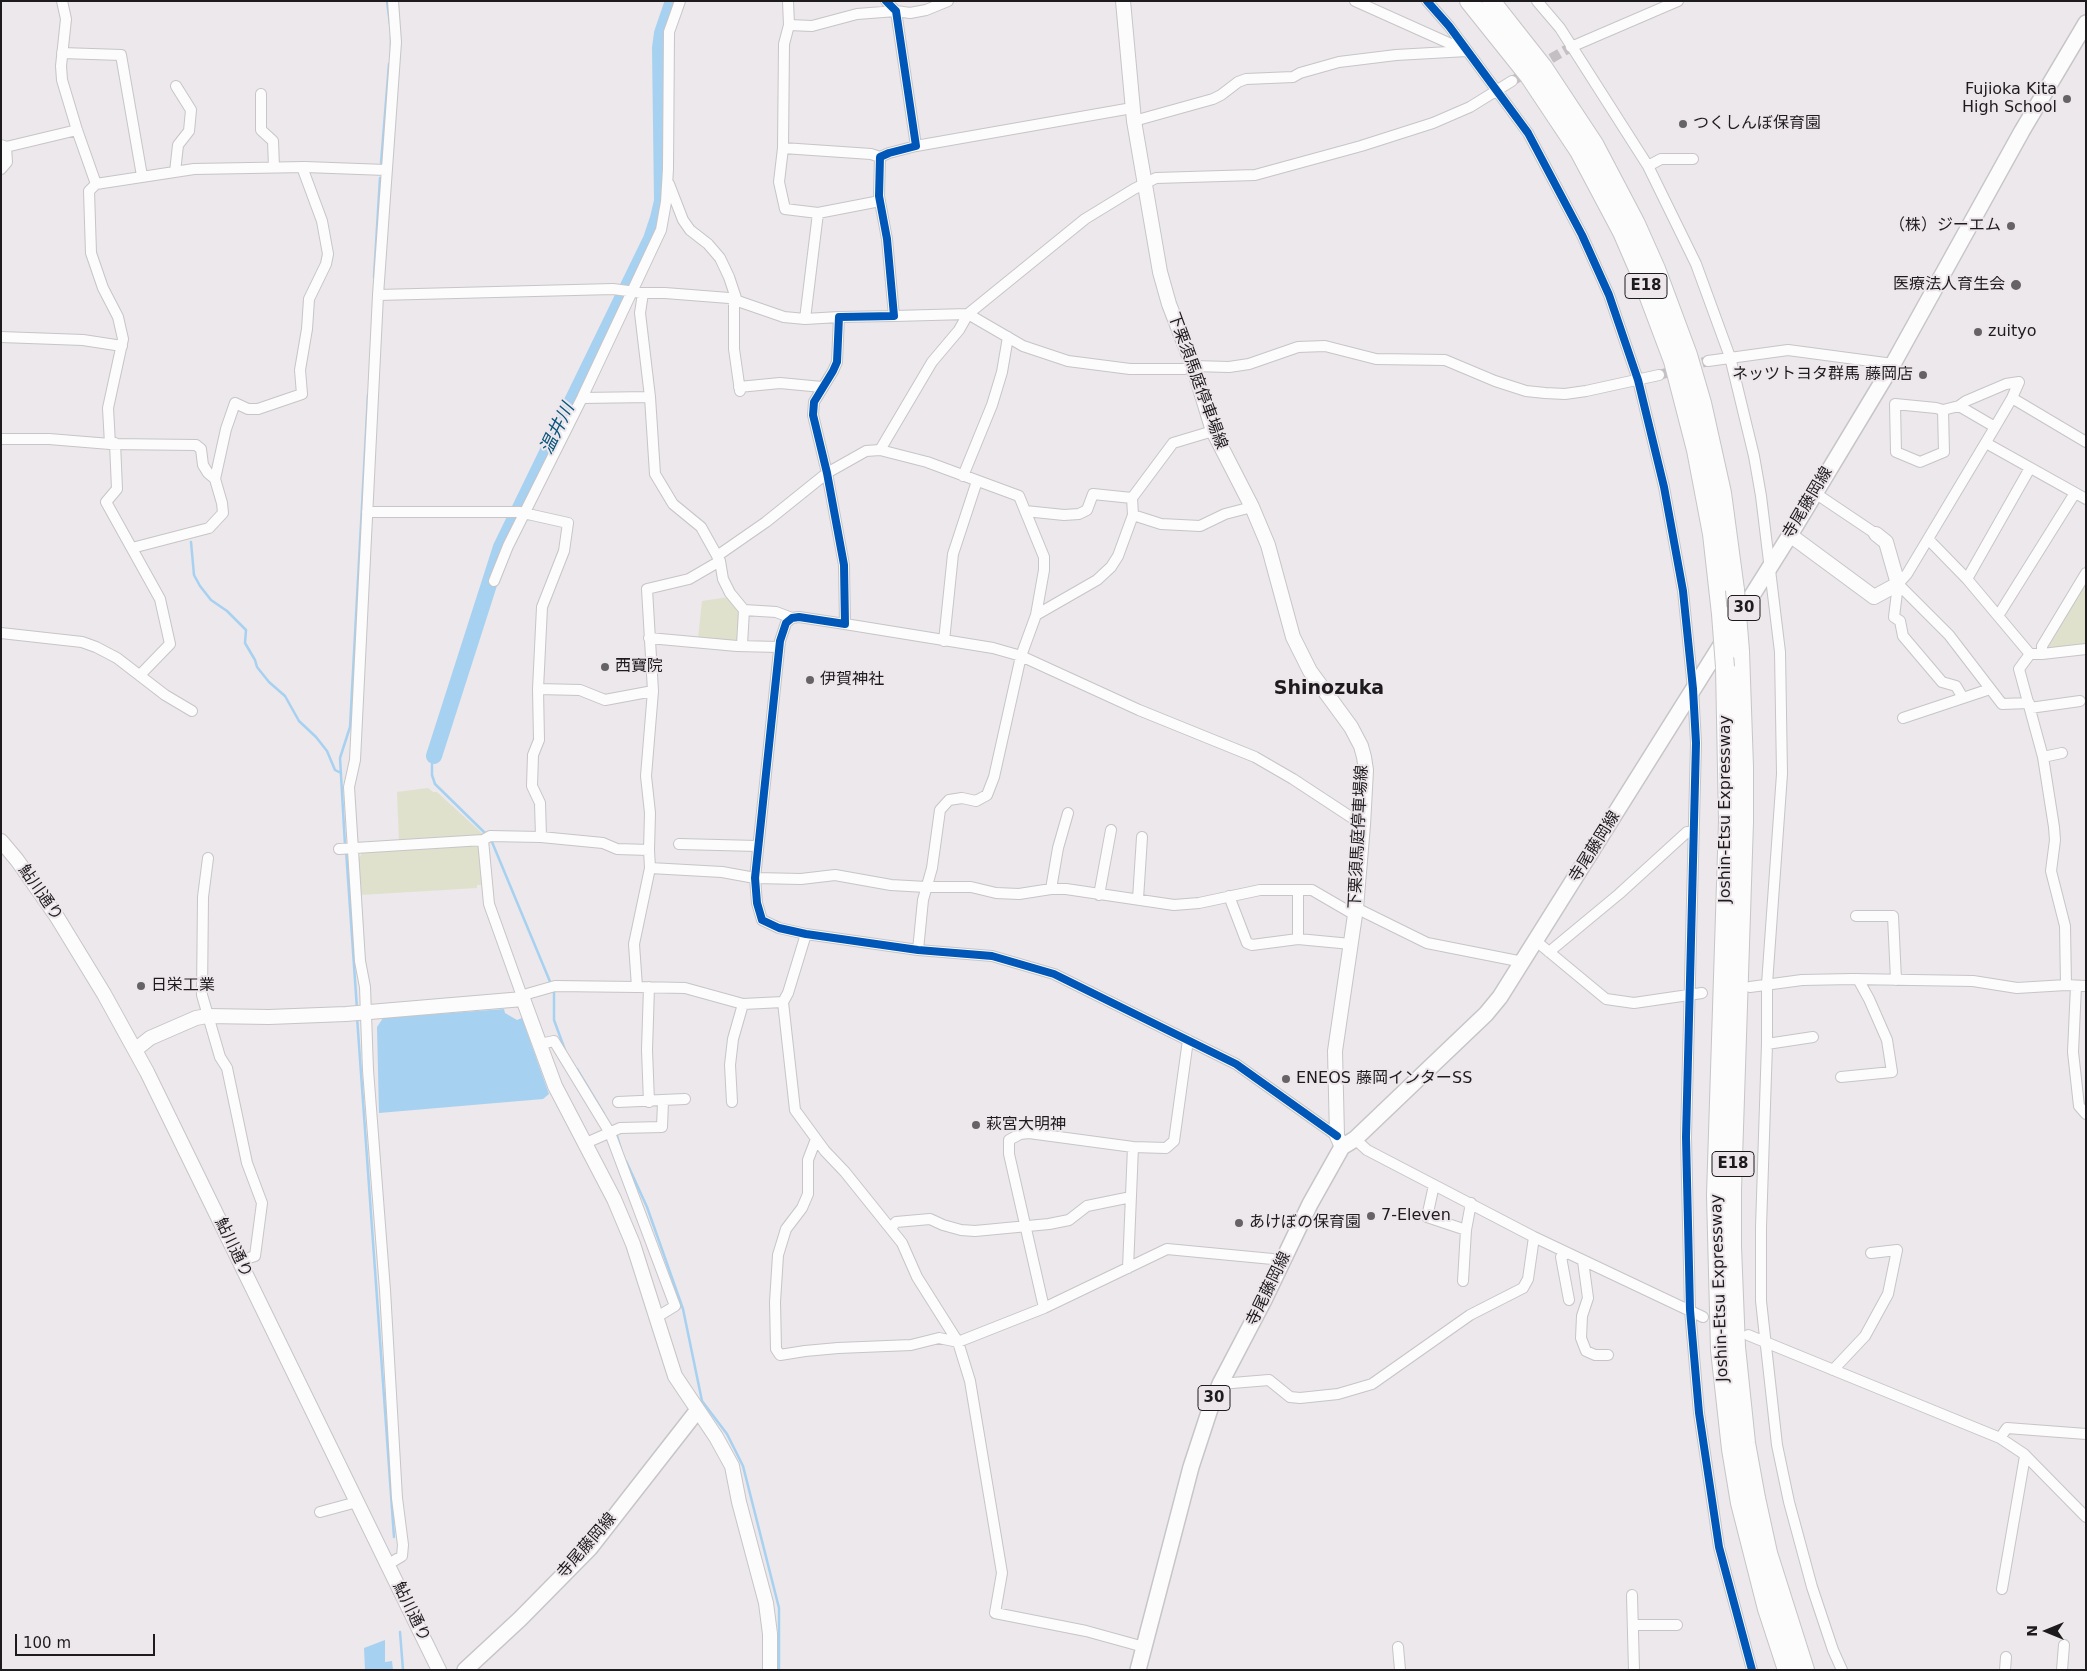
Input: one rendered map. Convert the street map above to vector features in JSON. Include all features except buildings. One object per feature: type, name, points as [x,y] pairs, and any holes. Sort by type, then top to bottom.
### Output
[{"type":"highway","name":"Joshin-Etsu Expressway","points":[[1469,1],[1528,76],[1579,151],[1622,232],[1642,276],[1673,361],[1694,441],[1710,526],[1721,614],[1725,667],[1728,821],[1716,1195],[1720,1350],[1730,1441],[1740,1503],[1762,1592],[1787,1670]]},
{"type":"highway","name":"Joshin-Etsu Expressway","points":[[1491,1],[1543,67],[1594,144],[1636,224],[1656,269],[1688,355],[1708,429],[1723,503],[1735,590],[1740,651],[1744,767],[1732,1189],[1732,1256],[1736,1347],[1746,1443],[1756,1498],[1770,1562],[1804,1670]]},
{"type":"main road","name":"寺尾藤岡線","points":[[1138,1670],[1191,1467],[1220,1384],[1310,1204],[1345,1141],[1486,1014],[1500,997],[1790,535],[1893,364],[1978,209],[2048,86],[2086,24]]},
{"type":"main road","name":"寺尾藤岡線","points":[[465,1670],[590,1548],[697,1411]]},
{"type":"street","points":[[62,1],[66,19],[61,66],[62,80],[96,184]]},
{"type":"street","points":[[387,1565],[402,1556],[403,1545],[397,1498],[385,1290],[364,1012],[365,987],[346,849],[349,787],[355,760],[378,295],[396,42],[392,1]]},
{"type":"street","points":[[494,581],[508,546],[582,398],[662,230],[667,181],[667,48],[672,20],[680,1]]},
{"type":"street","points":[[788,1],[789,25],[784,44],[783,148],[779,182],[785,209],[818,213],[880,201]]},
{"type":"street","points":[[886,1],[896,12],[916,146]]},
{"type":"street","points":[[789,25],[812,26],[857,14],[910,13],[926,10],[948,1]]},
{"type":"street","name":"下栗須馬庭停車場線","points":[[1123,1],[1133,114],[1160,272],[1169,304],[1213,431],[1252,506],[1268,545],[1296,644],[1310,671],[1351,727],[1361,746],[1366,770],[1356,911],[1335,1050],[1345,1141]]},
{"type":"street","points":[[1355,1],[1467,51]]},
{"type":"street","points":[[1427,1],[1449,26],[1528,133],[1582,235],[1609,295],[1638,380],[1663,479],[1682,581],[1693,689],[1696,743],[1686,1137],[1690,1310],[1699,1413],[1719,1547],[1752,1670]]},
{"type":"street","points":[[1537,1],[1560,28],[1648,166],[1696,264],[1730,357],[1754,456],[1761,496],[1780,652],[1782,774],[1767,984],[1767,1044],[1760,1227],[1761,1301],[1777,1445],[1789,1502],[1812,1587],[1833,1650],[1842,1670]]},
{"type":"street","points":[[1571,47],[1678,1]]},
{"type":"street","points":[[783,148],[872,154],[880,157],[916,146],[1133,114],[1213,99],[1221,96],[1238,82],[1246,79],[1293,77],[1300,73],[1339,62],[1396,55],[1467,51]]},
{"type":"street","points":[[62,53],[121,55],[142,176]]},
{"type":"street","points":[[880,450],[932,362],[959,330],[968,314],[1085,219],[1144,183],[1156,178],[1255,175],[1362,146],[1433,123],[1470,107],[1512,81]]},
{"type":"street","points":[[175,172],[178,145],[189,131],[191,110],[176,86]]},
{"type":"street","points":[[261,94],[262,130],[273,141],[274,167]]},
{"type":"street","points":[[1,169],[7,162],[4,146],[77,130]]},
{"type":"street","points":[[880,157],[880,201],[887,239],[894,316]]},
{"type":"street","points":[[1648,166],[1662,159],[1692,159]]},
{"type":"street","points":[[140,675],[170,644],[160,599],[106,502],[117,489],[108,408],[123,339],[118,317],[103,288],[91,253],[89,191],[96,184],[194,169],[302,167],[386,170]]},
{"type":"street","points":[[214,479],[234,403],[248,409],[258,409],[302,394],[300,370],[307,329],[309,299],[326,264],[328,254],[322,221],[314,194],[302,167]]},
{"type":"street","points":[[667,181],[690,230],[708,244],[720,258],[729,276],[735,301],[734,349],[740,389],[780,383],[822,387]]},
{"type":"street","points":[[805,319],[818,213]]},
{"type":"street","points":[[632,291],[640,313],[650,397],[655,474],[673,504],[701,527],[719,559],[723,579],[730,594],[744,610],[742,645]]},
{"type":"street","points":[[378,295],[665,292],[735,301],[784,317],[805,319],[968,314],[1023,346],[1068,361],[1130,369],[1239,366],[1298,347],[1325,346],[1376,359],[1445,360],[1495,381],[1526,391],[1545,393],[1572,393],[1659,375]]},
{"type":"street","points":[[840,317],[836,362],[833,371],[814,402],[813,415],[827,473],[844,565],[845,624]]},
{"type":"street","points":[[1,337],[83,340],[122,346]]},
{"type":"street","points":[[963,476],[992,405],[1002,372],[1008,337]]},
{"type":"street","points":[[1708,361],[1788,350],[1893,364]]},
{"type":"street","points":[[1790,535],[1874,597],[1898,584],[1907,574],[1986,443],[2019,382],[2006,384],[1966,401],[1959,406],[1943,410],[1896,404],[1896,452],[1920,462],[1944,452],[1943,410]]},
{"type":"street","points":[[582,398],[650,397]]},
{"type":"street","points":[[2012,398],[2086,442]]},
{"type":"street","points":[[1959,406],[1995,427]]},
{"type":"street","points":[[1036,615],[1097,580],[1111,567],[1118,556],[1133,515],[1132,498],[1173,443],[1213,431]]},
{"type":"street","points":[[1,439],[196,445],[201,449],[203,465],[208,474],[214,479],[222,503],[223,513],[209,528],[132,548]]},
{"type":"street","points":[[1986,443],[2086,499]]},
{"type":"street","points":[[636,987],[634,944],[650,868],[650,812],[646,776],[653,691],[648,589],[689,579],[719,559],[827,473],[866,451],[880,450],[927,462],[1019,496],[1044,557],[1036,615],[1021,656],[994,777],[987,795],[976,801],[962,798],[949,800],[940,810],[932,868],[926,887],[918,950]]},
{"type":"street","points":[[1967,579],[2030,468]]},
{"type":"street","points":[[944,641],[953,554],[977,481]]},
{"type":"street","points":[[1815,492],[1886,542],[1898,584],[1894,617],[1900,621],[1903,636],[1942,682],[1956,686],[1964,698]]},
{"type":"street","points":[[1998,616],[2075,493]]},
{"type":"street","points":[[1025,511],[1051,514],[1079,514],[1087,510],[1093,494],[1132,498]]},
{"type":"street","points":[[1133,515],[1161,524],[1200,526],[1226,514],[1252,506]]},
{"type":"street","points":[[367,512],[526,512],[568,523],[564,551],[542,608],[538,689],[539,740],[533,755],[532,786],[540,803],[541,837]]},
{"type":"street","points":[[1928,539],[1967,579],[2030,654],[2086,649]]},
{"type":"street","points":[[2042,654],[2042,646],[2086,573]]},
{"type":"street","points":[[1898,584],[1949,635],[2002,704],[2030,706],[2080,701]]},
{"type":"street","points":[[744,610],[776,612],[792,618]]},
{"type":"street","points":[[1363,825],[1293,779],[1255,757],[1138,710],[1021,656],[994,648],[799,617],[792,618],[786,622],[779,647],[757,846],[755,878],[757,903],[762,920],[779,928],[806,934],[918,950],[992,956],[1054,974],[1236,1064],[1345,1141],[1367,1150],[1434,1186],[1472,1203],[1534,1237],[1703,1317]]},
{"type":"street","points":[[1,633],[82,642],[96,647],[117,658],[165,695],[192,712]]},
{"type":"street","points":[[649,638],[737,646],[779,647]]},
{"type":"street","points":[[2030,654],[2019,669],[2043,757],[2054,827],[2055,840],[2051,871],[2065,926],[2076,985],[2073,1052],[2079,1106],[2086,1114]]},
{"type":"street","points":[[538,689],[580,690],[605,700],[653,691]]},
{"type":"street","points":[[1903,718],[1990,689]]},
{"type":"street","points":[[2043,757],[2062,753]]},
{"type":"street","points":[[1051,889],[1058,848],[1068,813]]},
{"type":"street","points":[[1099,894],[1111,830]]},
{"type":"street","points":[[1549,952],[1619,894],[1687,832],[1694,832]]},
{"type":"street","points":[[346,849],[483,840],[490,836],[541,837],[603,843],[617,849],[649,850]]},
{"type":"street","points":[[1138,899],[1142,837]]},
{"type":"street","points":[[483,840],[489,904],[555,1086],[614,1199],[633,1244],[675,1376],[697,1411],[716,1436],[732,1466],[739,1502],[766,1603],[770,1634],[770,1670]]},
{"type":"street","name":"鮎川通り","points":[[1,841],[17,860],[57,917],[104,994],[134,1050],[439,1670]]},
{"type":"street","points":[[679,844],[757,846]]},
{"type":"street","points":[[208,858],[203,897],[202,995],[220,1057],[226,1068],[247,1163],[262,1203],[255,1256],[239,1261]]},
{"type":"street","points":[[650,868],[722,872],[755,878],[801,880],[835,875],[890,885],[970,887],[996,893],[1019,894],[1051,889],[1174,904],[1199,903],[1260,890],[1312,890],[1427,942],[1523,962]]},
{"type":"street","points":[[1298,890],[1298,939]]},
{"type":"street","points":[[1229,896],[1247,943],[1298,939],[1351,944]]},
{"type":"street","points":[[1856,916],[1893,916],[1896,980]]},
{"type":"street","points":[[806,934],[788,994],[783,1002],[795,1110],[816,1139],[902,1243],[917,1277],[958,1342],[970,1381],[1002,1573],[994,1613],[1086,1631],[1144,1647]]},
{"type":"street","points":[[1536,941],[1606,999],[1634,1003],[1702,993]]},
{"type":"street","points":[[1841,1077],[1892,1072],[1887,1040],[1858,979]]},
{"type":"street","points":[[1750,987],[1802,980],[1858,979],[1974,981],[2017,988],[2076,985]]},
{"type":"street","points":[[134,1050],[150,1038],[196,1018],[207,1016],[268,1017],[346,1014],[523,999],[527,994],[555,986],[685,988],[743,1004],[783,1002]]},
{"type":"street","points":[[649,987],[647,1050],[649,1102]]},
{"type":"street","points":[[732,1102],[730,1065],[733,1039],[743,1004]]},
{"type":"street","points":[[1767,1044],[1813,1037]]},
{"type":"street","points":[[1044,1308],[1009,1154],[1009,1140],[1020,1134],[1029,1133],[1133,1147],[1166,1148],[1174,1141],[1188,1040]]},
{"type":"street","points":[[540,1044],[554,1041],[610,1133],[675,1306],[657,1317]]},
{"type":"street","points":[[618,1102],[685,1100]]},
{"type":"street","points":[[586,1143],[620,1128],[662,1128],[663,1102]]},
{"type":"street","points":[[816,1139],[808,1160],[808,1194],[802,1208],[786,1229],[778,1255],[775,1302],[776,1349],[780,1355],[813,1350],[911,1345],[940,1338],[958,1342],[1044,1308],[1167,1248],[1283,1260]]},
{"type":"street","points":[[1128,1268],[1133,1147]]},
{"type":"street","points":[[1434,1186],[1427,1217],[1466,1230]]},
{"type":"street","points":[[891,1228],[896,1222],[930,1219],[961,1230],[994,1230],[1049,1224],[1069,1220],[1087,1206],[1131,1197]]},
{"type":"street","points":[[1463,1281],[1466,1230],[1472,1203]]},
{"type":"street","points":[[1220,1384],[1269,1380],[1290,1397],[1300,1398],[1338,1394],[1372,1384],[1470,1315],[1523,1288],[1528,1279],[1534,1237]]},
{"type":"street","points":[[1833,1370],[1865,1336],[1888,1294],[1897,1250],[1871,1252]]},
{"type":"street","points":[[1567,1253],[1561,1257],[1569,1300]]},
{"type":"street","points":[[1583,1261],[1588,1298],[1582,1316],[1581,1338],[1586,1351],[1595,1355],[1608,1354]]},
{"type":"street","points":[[1748,1334],[2000,1438],[2025,1456],[2086,1517]]},
{"type":"street","points":[[2000,1438],[2007,1428],[2086,1434]]},
{"type":"street","points":[[2002,1589],[2025,1456]]},
{"type":"street","points":[[320,1512],[356,1502]]},
{"type":"street","points":[[1632,1595],[1634,1670]]},
{"type":"street","points":[[1633,1626],[1677,1625]]},
{"type":"street","points":[[2062,1670],[2064,1645]]},
{"type":"street","points":[[1398,1647],[1400,1670]]},
{"type":"street","points":[[2005,1670],[2006,1657]]},
{"type":"green space","points":[[2086,582],[2086,645],[2052,649],[2048,647]]},
{"type":"green space","points":[[729,597],[741,609],[739,642],[698,639],[702,601]]},
{"type":"green space","points":[[428,788],[433,792],[437,792],[484,835],[399,841],[397,792]]},
{"type":"green space","points":[[475,844],[481,849],[483,885],[477,885],[477,888],[360,895],[358,859],[363,852]]},
{"type":"water","points":[[504,1009],[505,1013],[517,1020],[522,1018],[549,1094],[543,1099],[379,1113],[377,1027],[383,1018]]},
{"type":"water","points":[[385,1640],[385,1662],[392,1661],[393,1670],[365,1670],[364,1648]]},
{"type":"waterway","points":[[387,1],[390,24]]},
{"type":"waterway","name":"温井川","points":[[434,756],[501,547],[651,239],[658,218],[662,201],[660,48],[662,33],[673,1]]},
{"type":"waterway","points":[[391,37],[391,49]]},
{"type":"waterway","points":[[381,163],[389,64]]},
{"type":"waterway","points":[[374,277],[380,178]]},
{"type":"waterway","points":[[345,845],[340,758],[350,727],[368,395]]},
{"type":"waterway","points":[[191,542],[194,575],[200,586],[211,600],[227,611],[246,630],[245,643],[257,667],[269,682],[285,696],[299,721],[316,737],[327,751],[335,770],[341,773]]},
{"type":"waterway","name":"温井川","points":[[434,756],[432,775],[435,784],[486,834]]},
{"type":"waterway","points":[[492,842],[551,984]]},
{"type":"waterway","points":[[346,850],[357,1009]]},
{"type":"waterway","points":[[554,990],[554,1020],[565,1050]]},
{"type":"waterway","points":[[357,1017],[394,1537]]},
{"type":"waterway","points":[[577,1069],[604,1114]]},
{"type":"waterway","points":[[617,1136],[621,1149]]},
{"type":"waterway","points":[[626,1161],[647,1207],[683,1309],[702,1401],[727,1434],[743,1466],[779,1608],[779,1670]]},
{"type":"waterway","points":[[400,1632],[403,1670]]},
{"type":"tunnel","points":[[1512,81],[1571,47]]},
{"type":"tunnel","points":[[1659,375],[1708,361]]},
{"type":"cycle path","points":[[886,1],[896,11],[916,146],[880,157],[879,196],[887,239],[894,316],[839,317],[837,362],[814,402],[813,415],[827,473],[844,565],[845,624],[799,617],[792,618],[786,623],[780,641],[755,878],[757,903],[762,920],[779,928],[806,934],[918,950],[992,956],[1054,974],[1236,1064],[1337,1136]]},
{"type":"cycle path","points":[[1427,1],[1449,26],[1528,133],[1582,235],[1609,295],[1638,380],[1664,487],[1683,591],[1693,689],[1696,743],[1686,1137],[1690,1310],[1699,1413],[1719,1547],[1752,1670]]},
{"type":"place","name":"Fujioka Kita High School","points":[[2067,99]]},
{"type":"place","name":"つくしんぼ保育園","points":[[1683,124]]},
{"type":"place","name":"（株）ジーエム","points":[[2011,226]]},
{"type":"place","name":"医療法人育生会","points":[[2016,285]]},
{"type":"place","name":"zuityo","points":[[1978,332]]},
{"type":"place","name":"ネッツトヨタ群馬 藤岡店","points":[[1923,375]]},
{"type":"place","name":"西寶院","points":[[605,667]]},
{"type":"place","name":"伊賀神社","points":[[810,680]]},
{"type":"place","name":"日栄工業","points":[[141,986]]},
{"type":"place","name":"ENEOS 藤岡インターSS","points":[[1286,1079]]},
{"type":"place","name":"萩宮大明神","points":[[976,1125]]},
{"type":"place","name":"7-Eleven","points":[[1371,1216]]},
{"type":"place","name":"あけぼの保育園","points":[[1239,1223]]},
{"type":"district","name":"Shinozuka","points":[[1329,689]]}]
